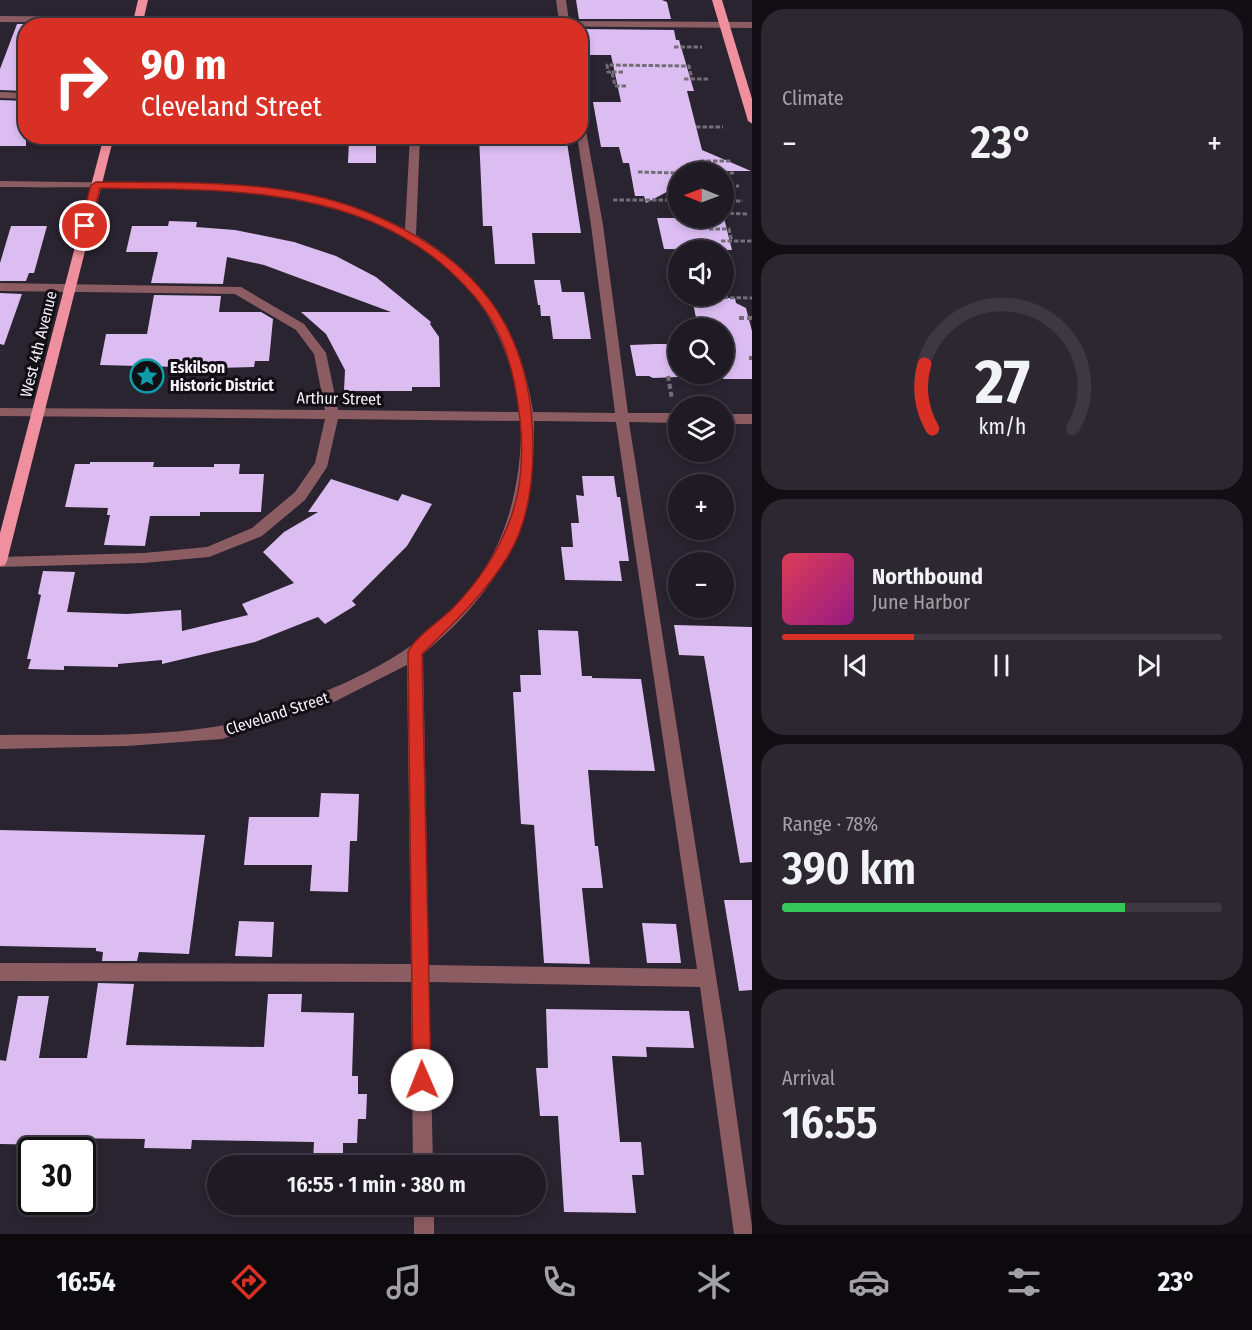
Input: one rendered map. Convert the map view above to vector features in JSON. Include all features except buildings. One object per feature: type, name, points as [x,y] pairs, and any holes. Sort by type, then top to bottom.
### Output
[{"type":"main road","points":[[138,18],[143,0]]},
{"type":"main road","points":[[717,0],[752,118]]},
{"type":"main road","name":"West 4th Avenue","points":[[0,561],[107,144]]},
{"type":"street","points":[[561,0],[564,18]]},
{"type":"street","points":[[0,19],[18,20]]},
{"type":"street","points":[[588,24],[752,25]]},
{"type":"street","points":[[0,95],[18,96]]},
{"type":"street","points":[[410,236],[415,144]]},
{"type":"street","points":[[583,144],[744,1234]]},
{"type":"street","name":"Cleveland Street","points":[[0,184],[230,187],[293,195],[330,203],[360,213],[410,236],[452,266],[479,291],[496,314],[508,339],[516,362],[527,417],[526,482],[519,514],[503,552],[458,611],[415,652],[361,682],[302,709],[218,733],[118,741],[0,742]]},
{"type":"street","points":[[0,287],[237,290],[300,327],[320,353],[332,415],[322,464],[300,496],[257,532],[209,552],[144,558],[0,561]]},
{"type":"street","name":"Arthur Street","points":[[0,412],[668,418]]},
{"type":"street","points":[[734,419],[752,419]]},
{"type":"street","points":[[415,652],[423,1155]]},
{"type":"street","points":[[0,972],[420,973],[706,978]]},
{"type":"street","points":[[424,1215],[424,1234]]},
{"type":"path","points":[[674,47],[702,47]]},
{"type":"path","points":[[623,72],[608,72],[607,65],[689,66],[692,79]]},
{"type":"path","points":[[612,72],[615,86],[626,86]]},
{"type":"path","points":[[684,79],[710,79]]},
{"type":"path","points":[[696,127],[723,127]]},
{"type":"path","points":[[700,160],[732,161]]},
{"type":"path","points":[[638,172],[668,173]]},
{"type":"path","points":[[734,186],[739,186]]},
{"type":"path","points":[[592,200],[668,200]]},
{"type":"path","points":[[734,201],[743,201]]},
{"type":"path","points":[[734,213],[747,214]]},
{"type":"path","points":[[709,229],[729,229],[732,240]]},
{"type":"path","points":[[734,241],[752,241]]},
{"type":"path","points":[[734,297],[752,297]]},
{"type":"path","points":[[739,318],[752,318]]},
{"type":"place","name":"Eskilson Historic District","points":[[147,376]]},
{"type":"route","points":[[85,226],[96,185],[230,187],[293,195],[330,203],[360,213],[410,236],[452,266],[479,291],[496,314],[508,339],[522,386],[527,417],[526,482],[519,514],[503,552],[482,583],[446,624],[415,652],[422,1080]]}]
